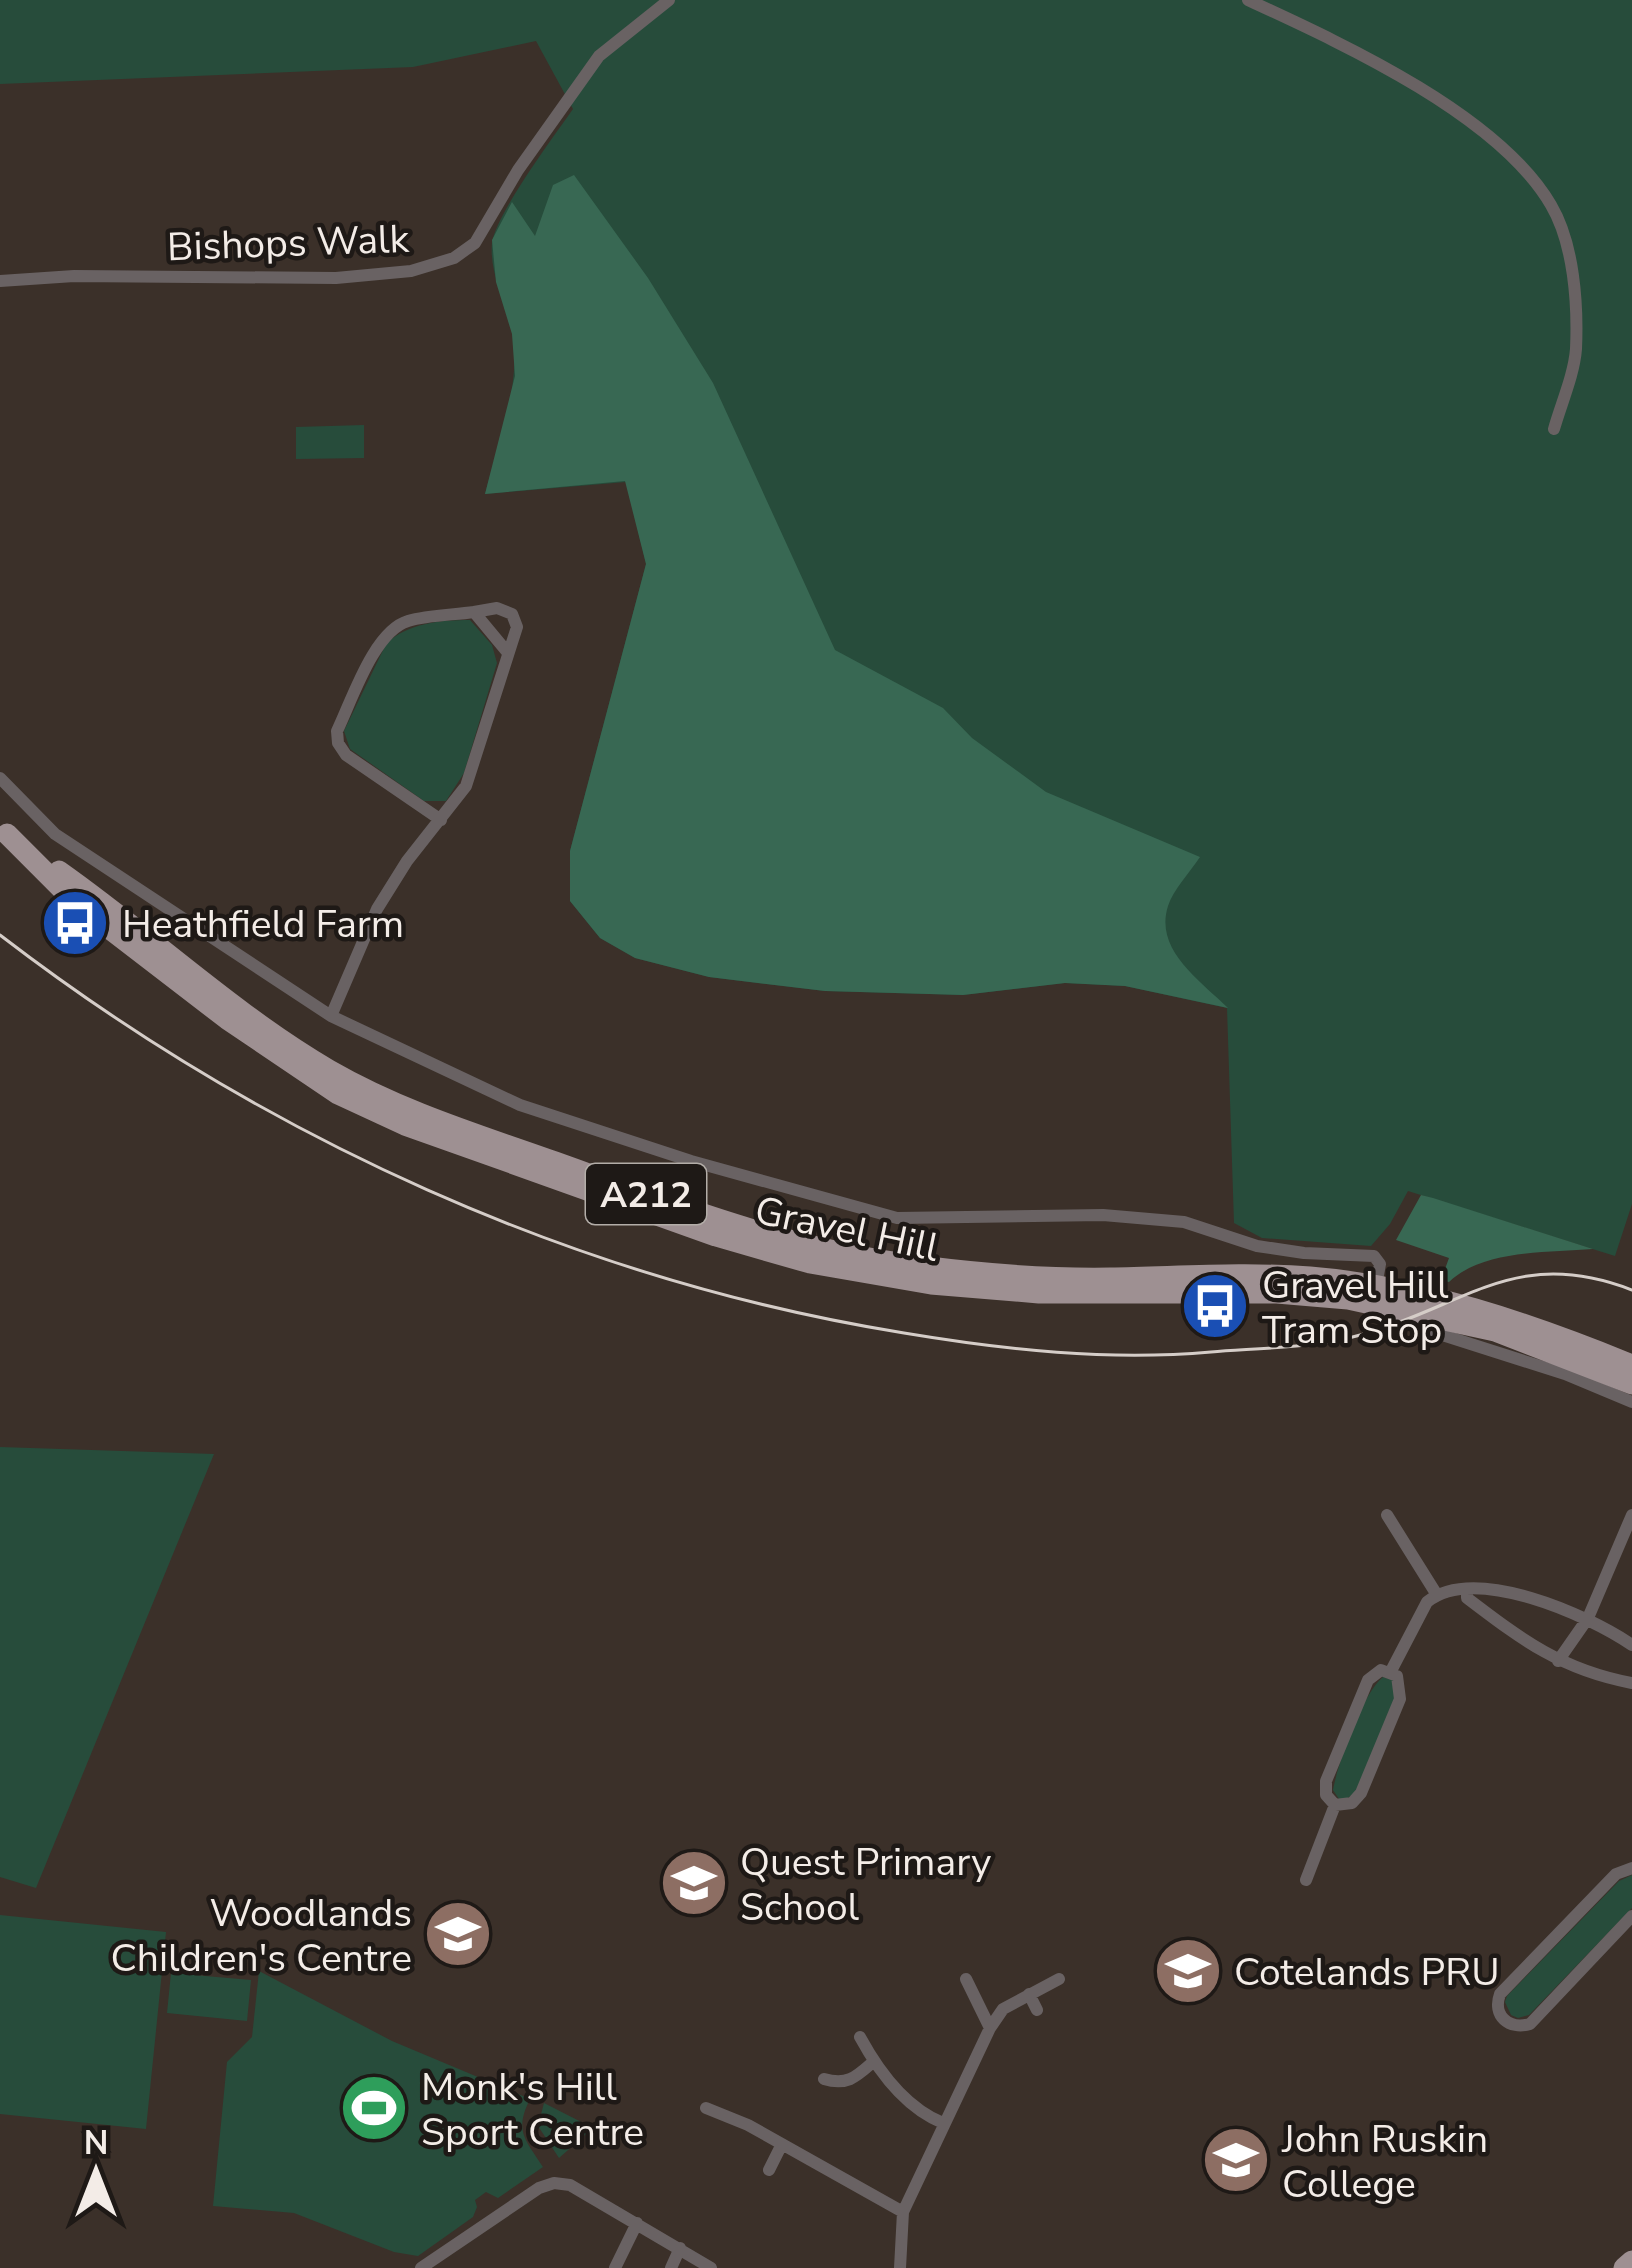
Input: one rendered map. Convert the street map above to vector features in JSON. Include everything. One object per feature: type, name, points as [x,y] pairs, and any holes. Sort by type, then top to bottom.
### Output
[{"type":"main road","name":"Gravel Hill","points":[[3,831],[298,1051],[358,1085],[420,1114],[740,1226],[840,1253],[966,1271],[1106,1278],[1378,1275],[1632,1364]]},
{"type":"main road","name":"Gravel Hill","points":[[3,831],[76,903],[244,1031],[338,1094],[405,1125],[716,1236],[810,1263],[894,1280],[1039,1293],[1305,1294],[1400,1308],[1632,1384]]},
{"type":"main road","points":[[1624,2268],[1632,2261]]},
{"type":"street","name":"Bishops Walk","points":[[0,281],[74,276],[336,278],[411,271],[454,258],[475,244],[518,170],[599,56],[669,0]]},
{"type":"street","points":[[1248,0],[1339,43],[1449,108],[1518,160],[1552,206],[1569,253],[1576,352],[1554,429]]},
{"type":"street","points":[[331,1016],[377,909],[406,861],[441,820],[466,786],[517,627],[512,614],[497,608],[408,621],[393,628],[381,640],[337,731],[346,755],[441,820]]},
{"type":"street","points":[[475,612],[508,653]]},
{"type":"street","name":"Gravel Hill","points":[[0,778],[55,834],[331,1016],[520,1105],[692,1161],[897,1218],[1103,1215],[1184,1222],[1257,1246],[1304,1253],[1363,1253],[1378,1258],[1378,1275]]},
{"type":"street","name":"Gravel Hill","points":[[1433,1332],[1492,1339],[1632,1402]]},
{"type":"street","points":[[1387,1515],[1437,1594]]},
{"type":"street","points":[[1558,1661],[1588,1618],[1632,1515]]},
{"type":"street","points":[[1467,1590],[1467,1598],[1558,1661],[1632,1683]]},
{"type":"street","points":[[1391,1671],[1427,1602],[1437,1594],[1467,1590],[1503,1592],[1588,1618],[1632,1645]]},
{"type":"street","points":[[1381,1670],[1391,1671],[1401,1685],[1400,1699],[1361,1793],[1352,1803],[1335,1805],[1326,1795],[1326,1781],[1367,1680],[1381,1670]]},
{"type":"street","points":[[1306,1880],[1335,1805]]},
{"type":"street","points":[[1632,1868],[1616,1874],[1500,1994],[1502,2019],[1514,2026],[1530,2024],[1632,1916]]},
{"type":"street","points":[[966,1978],[990,2028]]},
{"type":"street","points":[[900,2268],[903,2212],[990,2028],[1003,2009],[1059,1978]]},
{"type":"street","points":[[1029,1994],[1037,2010]]},
{"type":"street","points":[[860,2037],[873,2062],[925,2115],[943,2122]]},
{"type":"street","points":[[824,2080],[839,2084],[853,2080],[873,2062]]},
{"type":"street","points":[[706,2108],[782,2144],[903,2212]]},
{"type":"street","points":[[769,2170],[782,2144]]},
{"type":"street","points":[[421,2268],[539,2188],[554,2183],[570,2185],[711,2268]]},
{"type":"street","points":[[615,2268],[637,2223]]},
{"type":"street","points":[[671,2268],[680,2248]]},
{"type":"green space","points":[[0,0],[1632,0],[1632,1204],[1615,1256],[1408,1191],[1371,1246],[1262,1238],[1234,1223],[1227,1008],[1125,986],[1065,983],[963,995],[825,991],[709,977],[635,958],[600,938],[570,901],[570,851],[646,564],[626,482],[485,494],[514,372],[512,332],[495,277],[492,243],[514,195],[573,109],[536,41],[413,67],[0,84]]},
{"type":"green space","points":[[574,175],[648,278],[713,383],[835,650],[943,708],[972,738],[1046,792],[1200,857],[1170,900],[1165,922],[1182,963],[1228,1008],[1125,986],[1065,983],[963,995],[825,991],[709,977],[635,958],[600,938],[570,901],[570,851],[646,564],[625,481],[485,494],[515,376],[512,334],[496,282],[492,240],[512,202],[535,236],[553,185]]},
{"type":"green space","points":[[364,425],[364,458],[296,459],[296,427]]},
{"type":"green space","points":[[470,620],[492,645],[497,663],[464,773],[446,801],[424,801],[350,749],[344,731],[386,644],[414,627]]},
{"type":"green space","points":[[1421,1195],[1593,1249],[1498,1258],[1463,1271],[1449,1282],[1441,1280],[1449,1258],[1396,1240]]},
{"type":"green space","points":[[0,1447],[214,1454],[36,1888],[0,1877]]},
{"type":"green space","points":[[1383,1677],[1395,1681],[1397,1693],[1356,1792],[1339,1799],[1333,1790],[1345,1747],[1367,1698]]},
{"type":"green space","points":[[1632,1875],[1632,1908],[1529,2015],[1511,2015],[1507,1996],[1619,1881]]},
{"type":"green space","points":[[0,1915],[166,1932],[146,2129],[0,2114]]},
{"type":"green space","name":"Monk's Hill Sport Centre","points":[[259,1971],[392,2041],[530,2099],[522,2127],[543,2167],[498,2198],[486,2192],[475,2200],[473,2217],[418,2256],[394,2252],[294,2213],[213,2206],[227,2062],[252,2037]]},
{"type":"green space","points":[[171,1973],[251,1980],[247,2021],[167,2013]]},
{"type":"green space","points":[[544,2103],[593,2128],[559,2158],[538,2126]]},
{"type":"tram line","points":[[0,935],[101,1008],[206,1075],[315,1136],[427,1190],[543,1237],[661,1277],[781,1309],[1019,1349],[1172,1354],[1346,1339],[1523,1277],[1591,1278],[1632,1290]]},
{"type":"place","name":"Heathfield Farm","points":[[75,923]]},
{"type":"place","name":"Gravel Hill Tram Stop","points":[[1215,1306]]},
{"type":"place","name":"Quest Primary School","points":[[694,1883]]},
{"type":"place","name":"Woodlands Children's Centre","points":[[458,1934]]},
{"type":"place","name":"Cotelands PRU","points":[[1188,1971]]},
{"type":"place","name":"Monk's Hill Sport Centre","points":[[374,2108]]},
{"type":"place","name":"John Ruskin College","points":[[1236,2160]]}]
